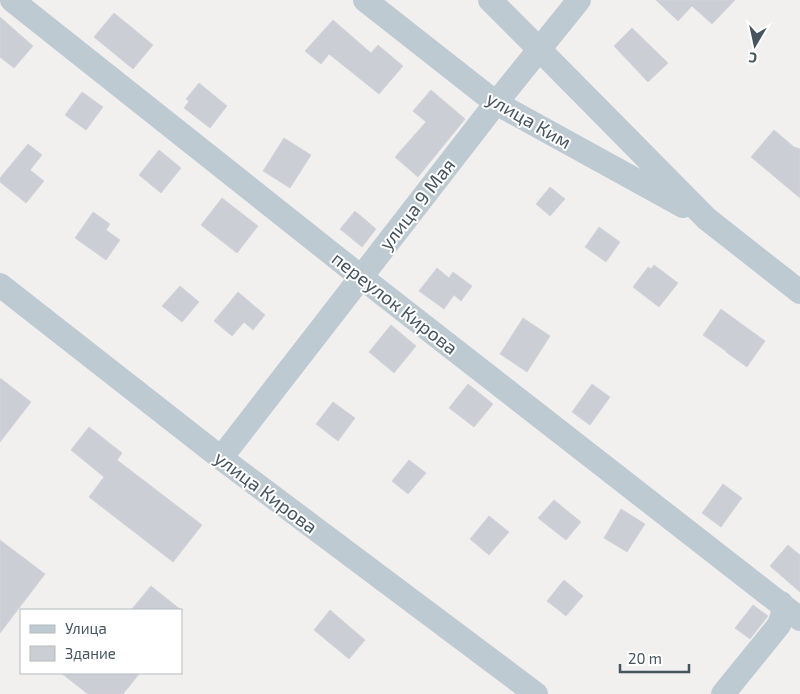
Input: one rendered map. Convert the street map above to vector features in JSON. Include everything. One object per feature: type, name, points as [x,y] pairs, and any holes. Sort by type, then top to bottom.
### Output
[{"type":"street","name":"переулок Кирова","points":[[12,0],[361,277],[800,619]]},
{"type":"street","name":"улица Ким","points":[[365,0],[496,103],[707,219]]},
{"type":"street","name":"улица Ким","points":[[490,0],[707,219],[800,292]]},
{"type":"street","name":"улица 9 Мая","points":[[221,458],[496,103],[579,0]]},
{"type":"street","name":"улица Кирова","points":[[0,285],[221,458],[536,694]]},
{"type":"street","points":[[723,694],[779,625],[783,613],[781,603]]},
{"type":"building","points":[[656,0],[735,0],[712,24],[692,6],[678,21]]},
{"type":"building","points":[[114,13],[153,45],[133,69],[94,37]]},
{"type":"building","points":[[0,17],[33,46],[14,68],[0,57]]},
{"type":"building","points":[[333,20],[371,53],[378,45],[403,66],[379,94],[329,54],[321,64],[305,51]]},
{"type":"building","points":[[632,28],[668,63],[648,82],[614,46]]},
{"type":"building","points":[[199,83],[227,106],[210,128],[184,108],[189,101],[186,99]]},
{"type":"building","points":[[431,90],[465,119],[418,177],[395,157],[426,122],[413,111]]},
{"type":"building","points":[[82,92],[103,107],[86,130],[65,115]]},
{"type":"building","points":[[774,130],[794,147],[800,149],[800,198],[751,157]]},
{"type":"building","points":[[284,138],[311,155],[290,188],[263,171]]},
{"type":"building","points":[[28,144],[42,155],[30,170],[44,181],[26,203],[0,182],[0,178]]},
{"type":"building","points":[[159,150],[181,168],[161,193],[139,175]]},
{"type":"building","points":[[550,187],[565,199],[550,216],[536,204]]},
{"type":"building","points":[[222,198],[258,226],[237,253],[201,225]]},
{"type":"building","points":[[355,211],[376,229],[362,247],[340,229]]},
{"type":"building","points":[[93,212],[110,224],[106,230],[120,240],[106,260],[75,238]]},
{"type":"building","points":[[599,227],[620,242],[606,262],[585,247]]},
{"type":"building","points":[[654,265],[678,283],[659,307],[633,287],[648,267],[651,269]]},
{"type":"building","points":[[437,268],[449,278],[453,272],[472,286],[461,301],[454,295],[444,309],[419,291]]},
{"type":"building","points":[[180,286],[199,302],[182,322],[162,306]]},
{"type":"building","points":[[238,292],[265,315],[253,330],[244,322],[232,336],[214,321]]},
{"type":"building","points":[[721,309],[765,341],[747,367],[703,335]]},
{"type":"building","points":[[523,318],[550,336],[527,372],[500,354]]},
{"type":"building","points":[[391,325],[416,346],[394,373],[369,352]]},
{"type":"building","points":[[0,378],[31,402],[0,442]]},
{"type":"building","points":[[468,384],[493,404],[474,427],[449,408]]},
{"type":"building","points":[[592,384],[610,397],[590,425],[572,412]]},
{"type":"building","points":[[333,402],[355,418],[338,441],[316,424]]},
{"type":"building","points":[[89,427],[122,453],[117,460],[202,525],[173,562],[89,497],[104,477],[71,450]]},
{"type":"building","points":[[409,460],[426,473],[408,494],[392,481]]},
{"type":"building","points":[[723,484],[742,498],[721,527],[702,513]]},
{"type":"building","points":[[554,500],[581,522],[566,540],[538,518]]},
{"type":"building","points":[[621,509],[645,524],[627,552],[604,538]]},
{"type":"building","points":[[489,516],[509,532],[489,555],[470,539]]},
{"type":"building","points":[[0,540],[45,574],[0,633]]},
{"type":"building","points":[[788,545],[800,555],[800,592],[770,566]]},
{"type":"building","points":[[564,580],[583,596],[566,616],[547,601]]},
{"type":"building","points":[[151,586],[180,609],[132,609]]},
{"type":"building","points":[[753,605],[768,616],[750,639],[735,628]]},
{"type":"building","points":[[330,610],[365,640],[349,659],[314,630]]},
{"type":"building","points":[[62,674],[139,674],[123,694],[88,694]]}]
